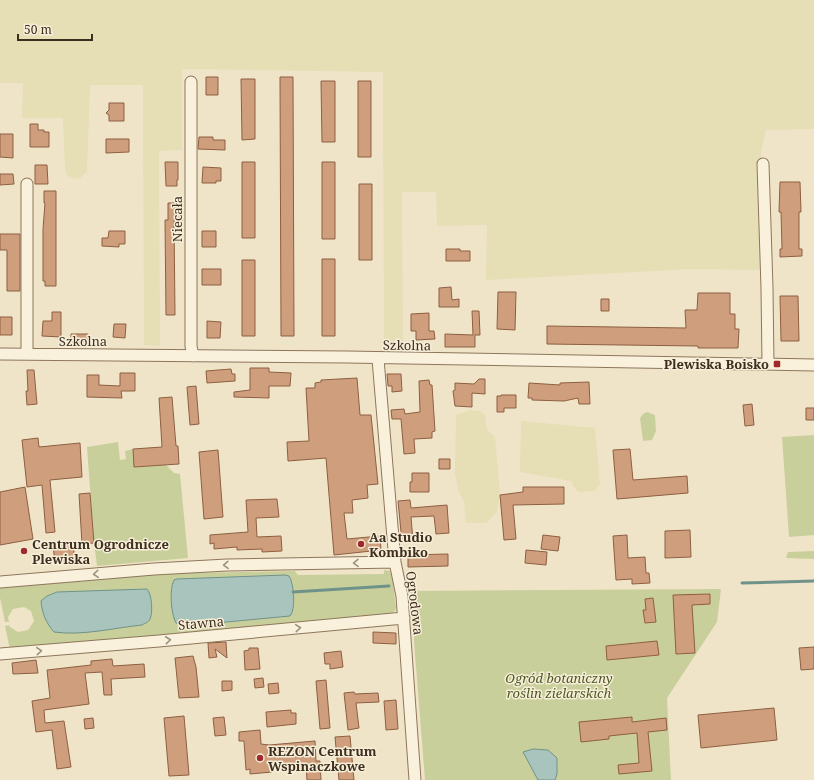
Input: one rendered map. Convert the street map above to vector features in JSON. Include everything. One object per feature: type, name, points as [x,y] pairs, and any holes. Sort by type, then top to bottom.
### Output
[{"type":"street","name":"Niecała","points":[[191,82],[191,346],[193,356]]},
{"type":"street","points":[[763,164],[768,364]]},
{"type":"street","points":[[26,354],[27,184]]},
{"type":"street","name":"Szkolna","points":[[0,354],[814,365]]},
{"type":"street","name":"Ogrodowa","points":[[378,359],[395,562],[402,596],[404,618],[415,780]]},
{"type":"street","points":[[0,582],[154,568],[220,565],[395,562]]},
{"type":"street","name":"Stawna","points":[[0,654],[404,618]]},
{"type":"shaded area","points":[[0,0],[814,0],[814,129],[766,130],[761,151],[761,270],[692,269],[486,280],[487,225],[437,226],[436,192],[402,192],[403,348],[384,347],[383,72],[182,69],[182,150],[159,151],[160,346],[144,345],[143,85],[90,85],[87,172],[80,178],[74,179],[67,175],[65,170],[63,118],[22,118],[23,83],[0,83]]},
{"type":"shaded area","points":[[470,410],[480,411],[485,415],[487,430],[495,437],[500,495],[497,512],[486,523],[466,523],[464,502],[458,490],[455,473],[456,415]]},
{"type":"shaded area","points":[[521,421],[595,428],[600,484],[595,491],[579,492],[575,489],[571,481],[520,472]]},
{"type":"green space","points":[[647,412],[655,415],[656,431],[652,440],[643,441],[640,418]]},
{"type":"green space","points":[[814,435],[814,535],[789,537],[782,437]]},
{"type":"green space","points":[[118,442],[120,460],[126,459],[125,451],[133,449],[135,467],[166,465],[174,473],[180,474],[188,558],[97,566],[87,447]]},
{"type":"green space","points":[[814,551],[814,559],[786,558],[788,552]]},
{"type":"green space","points":[[384,570],[390,571],[393,582],[396,608],[395,611],[388,616],[10,650],[5,626],[9,625],[18,632],[28,630],[34,621],[31,611],[24,607],[13,609],[8,617],[9,622],[5,622],[0,598],[0,585],[182,573],[295,571],[298,575],[384,574]]},
{"type":"green space","name":"Ogród botaniczny roślin zielarskich","points":[[721,589],[717,622],[667,698],[671,780],[425,780],[410,591]]},
{"type":"water","points":[[289,576],[291,579],[293,590],[294,603],[290,616],[184,626],[176,623],[174,619],[171,596],[172,584],[174,580]]},
{"type":"water","points":[[147,589],[151,599],[152,612],[149,620],[142,625],[76,633],[54,632],[43,614],[41,601],[47,596],[57,592]]},
{"type":"water","points":[[533,749],[548,750],[557,758],[557,774],[555,780],[538,780],[523,752]]},
{"type":"building","points":[[206,77],[218,77],[218,95],[206,95]]},
{"type":"building","points":[[280,77],[293,77],[294,336],[281,336]]},
{"type":"building","points":[[241,79],[255,79],[255,139],[242,140]]},
{"type":"building","points":[[321,81],[335,81],[335,142],[322,142]]},
{"type":"building","points":[[358,81],[371,81],[371,157],[358,157]]},
{"type":"building","points":[[109,103],[124,103],[124,121],[109,121],[109,115],[106,113],[109,110]]},
{"type":"building","points":[[30,124],[38,124],[38,130],[49,132],[49,147],[30,147]]},
{"type":"building","points":[[0,134],[13,134],[13,158],[0,157]]},
{"type":"building","points":[[199,137],[213,137],[213,140],[225,140],[225,150],[198,149]]},
{"type":"building","points":[[106,139],[129,139],[129,152],[106,153]]},
{"type":"building","points":[[165,162],[178,162],[177,186],[166,186]]},
{"type":"building","points":[[242,162],[255,162],[255,238],[242,238]]},
{"type":"building","points":[[322,162],[335,162],[335,239],[322,239]]},
{"type":"building","points":[[35,165],[47,165],[48,184],[35,184]]},
{"type":"building","points":[[203,167],[221,168],[221,181],[216,181],[216,183],[202,183]]},
{"type":"building","points":[[0,174],[13,174],[14,184],[0,185]]},
{"type":"building","points":[[780,182],[800,182],[801,212],[799,212],[799,249],[802,249],[802,256],[780,257],[780,249],[782,249],[781,212],[779,212]]},
{"type":"building","points":[[359,184],[372,184],[372,260],[359,260]]},
{"type":"building","points":[[44,191],[56,191],[56,286],[45,286],[45,281],[43,281]]},
{"type":"building","points":[[168,203],[182,203],[182,221],[174,221],[175,315],[166,315],[165,220],[168,220]]},
{"type":"building","points":[[109,231],[125,231],[125,244],[119,244],[119,247],[102,246],[102,238],[108,238]]},
{"type":"building","points":[[202,231],[216,231],[216,247],[202,247]]},
{"type":"building","points":[[0,234],[20,234],[20,291],[7,291],[7,250],[0,250]]},
{"type":"building","points":[[446,249],[470,251],[470,261],[446,261]]},
{"type":"building","points":[[322,259],[335,259],[335,336],[322,336]]},
{"type":"building","points":[[242,260],[255,260],[255,336],[242,336]]},
{"type":"building","points":[[202,269],[221,269],[221,285],[202,285]]},
{"type":"building","points":[[451,287],[452,300],[459,299],[459,307],[439,307],[439,288]]},
{"type":"building","points":[[498,292],[516,292],[515,330],[497,329]]},
{"type":"building","points":[[698,293],[730,293],[730,314],[735,314],[735,329],[739,329],[738,348],[547,344],[547,326],[686,328],[685,310],[697,310]]},
{"type":"building","points":[[780,296],[798,296],[799,341],[781,341]]},
{"type":"building","points":[[601,299],[609,299],[609,311],[601,311]]},
{"type":"building","points":[[472,311],[479,311],[480,335],[475,335],[475,347],[445,347],[445,334],[473,335]]},
{"type":"building","points":[[52,312],[61,312],[61,337],[42,336],[43,321],[52,321]]},
{"type":"building","points":[[429,313],[429,331],[434,331],[435,339],[416,340],[416,331],[411,331],[411,314]]},
{"type":"building","points":[[0,317],[12,317],[12,335],[0,335]]},
{"type":"building","points":[[207,321],[221,322],[220,338],[207,338]]},
{"type":"building","points":[[114,324],[126,324],[125,338],[113,337]]},
{"type":"building","points":[[71,334],[88,334],[88,342],[71,342]]},
{"type":"building","points":[[250,368],[269,368],[269,372],[291,373],[290,386],[269,386],[269,398],[234,397],[234,392],[250,390]]},
{"type":"building","points":[[231,369],[232,374],[235,374],[235,381],[207,383],[206,371]]},
{"type":"building","points":[[27,370],[34,370],[37,404],[27,405]]},
{"type":"building","points":[[120,373],[135,373],[135,391],[121,391],[122,398],[87,397],[87,375],[99,375],[99,385],[120,386]]},
{"type":"building","points":[[387,374],[401,374],[402,391],[392,392],[392,386],[388,386]]},
{"type":"building","points":[[357,378],[360,415],[371,415],[378,484],[367,485],[368,498],[352,500],[353,513],[344,513],[347,539],[380,536],[381,550],[334,555],[326,458],[288,461],[287,442],[309,441],[306,388],[315,388],[315,383],[321,382],[321,380]]},
{"type":"building","points":[[479,379],[485,379],[485,394],[472,393],[472,407],[455,406],[453,391],[455,390],[455,383],[474,384]]},
{"type":"building","points":[[429,380],[430,385],[432,385],[435,431],[432,432],[432,438],[414,439],[415,453],[404,454],[401,419],[392,419],[391,410],[404,409],[405,414],[420,412],[419,381]]},
{"type":"building","points":[[589,382],[590,404],[579,404],[578,398],[564,401],[532,400],[532,398],[528,398],[529,383],[560,385],[560,383]]},
{"type":"building","points":[[196,386],[199,424],[190,425],[187,387]]},
{"type":"building","points":[[516,395],[516,408],[504,408],[504,412],[497,412],[497,396]]},
{"type":"building","points":[[172,397],[179,464],[134,467],[133,449],[162,447],[159,398]]},
{"type":"building","points":[[752,404],[754,425],[745,426],[743,405]]},
{"type":"building","points":[[806,408],[814,408],[814,420],[806,420]]},
{"type":"building","points":[[38,438],[39,447],[80,443],[82,477],[50,480],[55,532],[46,533],[42,485],[27,487],[22,440]]},
{"type":"building","points":[[630,449],[633,480],[687,476],[688,493],[617,499],[613,450]]},
{"type":"building","points":[[218,450],[223,517],[204,519],[199,452]]},
{"type":"building","points":[[439,459],[450,459],[450,469],[439,469]]},
{"type":"building","points":[[412,473],[429,473],[429,492],[410,492]]},
{"type":"building","points":[[25,487],[33,539],[0,545],[0,492]]},
{"type":"building","points":[[523,487],[564,487],[564,504],[513,505],[516,539],[504,540],[500,495],[523,492]]},
{"type":"building","points":[[90,493],[94,543],[82,544],[79,494]]},
{"type":"building","points":[[277,499],[279,517],[256,518],[257,537],[281,536],[282,551],[262,552],[262,549],[237,550],[237,547],[214,549],[214,543],[210,544],[210,535],[248,532],[246,500]]},
{"type":"building","points":[[410,500],[411,508],[447,505],[449,533],[436,534],[434,516],[411,517],[413,541],[402,542],[398,501]]},
{"type":"building","points":[[690,530],[691,557],[665,558],[665,531]]},
{"type":"building","points":[[543,535],[560,537],[558,551],[541,549]]},
{"type":"building","points":[[627,535],[628,558],[645,557],[646,573],[649,573],[650,583],[632,584],[632,579],[616,580],[613,536]]},
{"type":"building","points":[[73,544],[75,560],[55,562],[53,546]]},
{"type":"building","points":[[526,550],[547,552],[546,565],[525,563]]},
{"type":"building","points":[[448,554],[448,566],[408,567],[408,555]]},
{"type":"building","points":[[710,594],[710,604],[692,605],[695,653],[676,654],[673,595]]},
{"type":"building","points":[[653,598],[656,622],[645,623],[643,610],[646,610],[645,599]]},
{"type":"building","points":[[373,632],[396,633],[396,644],[373,643]]},
{"type":"building","points":[[657,641],[659,655],[607,660],[606,646]]},
{"type":"building","points":[[226,642],[227,658],[215,649],[217,657],[209,658],[208,643]]},
{"type":"building","points":[[814,647],[814,669],[801,670],[799,648]]},
{"type":"building","points":[[249,648],[258,648],[260,669],[245,670],[244,651],[249,650]]},
{"type":"building","points":[[341,651],[343,667],[330,669],[330,664],[325,664],[324,653]]},
{"type":"building","points":[[193,656],[196,667],[199,697],[179,698],[175,658]]},
{"type":"building","points":[[112,659],[113,666],[144,664],[145,677],[111,679],[112,695],[104,695],[102,672],[85,673],[89,704],[44,710],[45,723],[64,721],[71,767],[57,769],[52,730],[36,732],[32,701],[50,698],[47,670],[91,665],[91,661]]},
{"type":"building","points":[[36,660],[38,673],[13,674],[12,663]]},
{"type":"building","points":[[263,678],[264,687],[255,688],[254,679]]},
{"type":"building","points":[[326,680],[330,728],[320,729],[316,681]]},
{"type":"building","points":[[222,681],[232,681],[232,690],[222,691]]},
{"type":"building","points":[[278,683],[279,693],[269,694],[268,684]]},
{"type":"building","points":[[354,692],[355,694],[378,693],[379,702],[356,703],[359,728],[348,730],[344,693]]},
{"type":"building","points":[[396,700],[398,729],[386,730],[384,701]]},
{"type":"building","points":[[774,708],[777,740],[701,748],[698,715]]},
{"type":"building","points":[[291,710],[291,713],[296,713],[296,724],[267,727],[266,712]]},
{"type":"building","points":[[184,716],[189,775],[169,776],[164,718]]},
{"type":"building","points":[[224,717],[226,735],[215,736],[213,718]]},
{"type":"building","points":[[632,717],[632,722],[666,718],[667,730],[648,732],[652,771],[619,774],[618,765],[639,763],[637,733],[609,736],[609,739],[581,742],[579,722]]},
{"type":"building","points":[[93,718],[94,728],[85,729],[84,719]]},
{"type":"building","points":[[260,730],[261,744],[269,745],[315,741],[316,761],[320,761],[321,780],[307,780],[306,766],[272,768],[272,772],[250,774],[250,769],[246,770],[244,741],[239,741],[239,732]]},
{"type":"building","points":[[350,736],[354,780],[339,780],[335,737]]},
{"type":"waterway","points":[[742,583],[814,581]]},
{"type":"waterway","points":[[293,592],[389,586]]},
{"type":"place","name":"Plewiska Boisko","points":[[777,364]]},
{"type":"place","name":"Aa Studio Kombiko","points":[[361,544]]},
{"type":"place","name":"Centrum Ogrodnicze Plewiska","points":[[24,551]]},
{"type":"place","name":"REZON Centrum Wspinaczkowe","points":[[260,758]]}]
